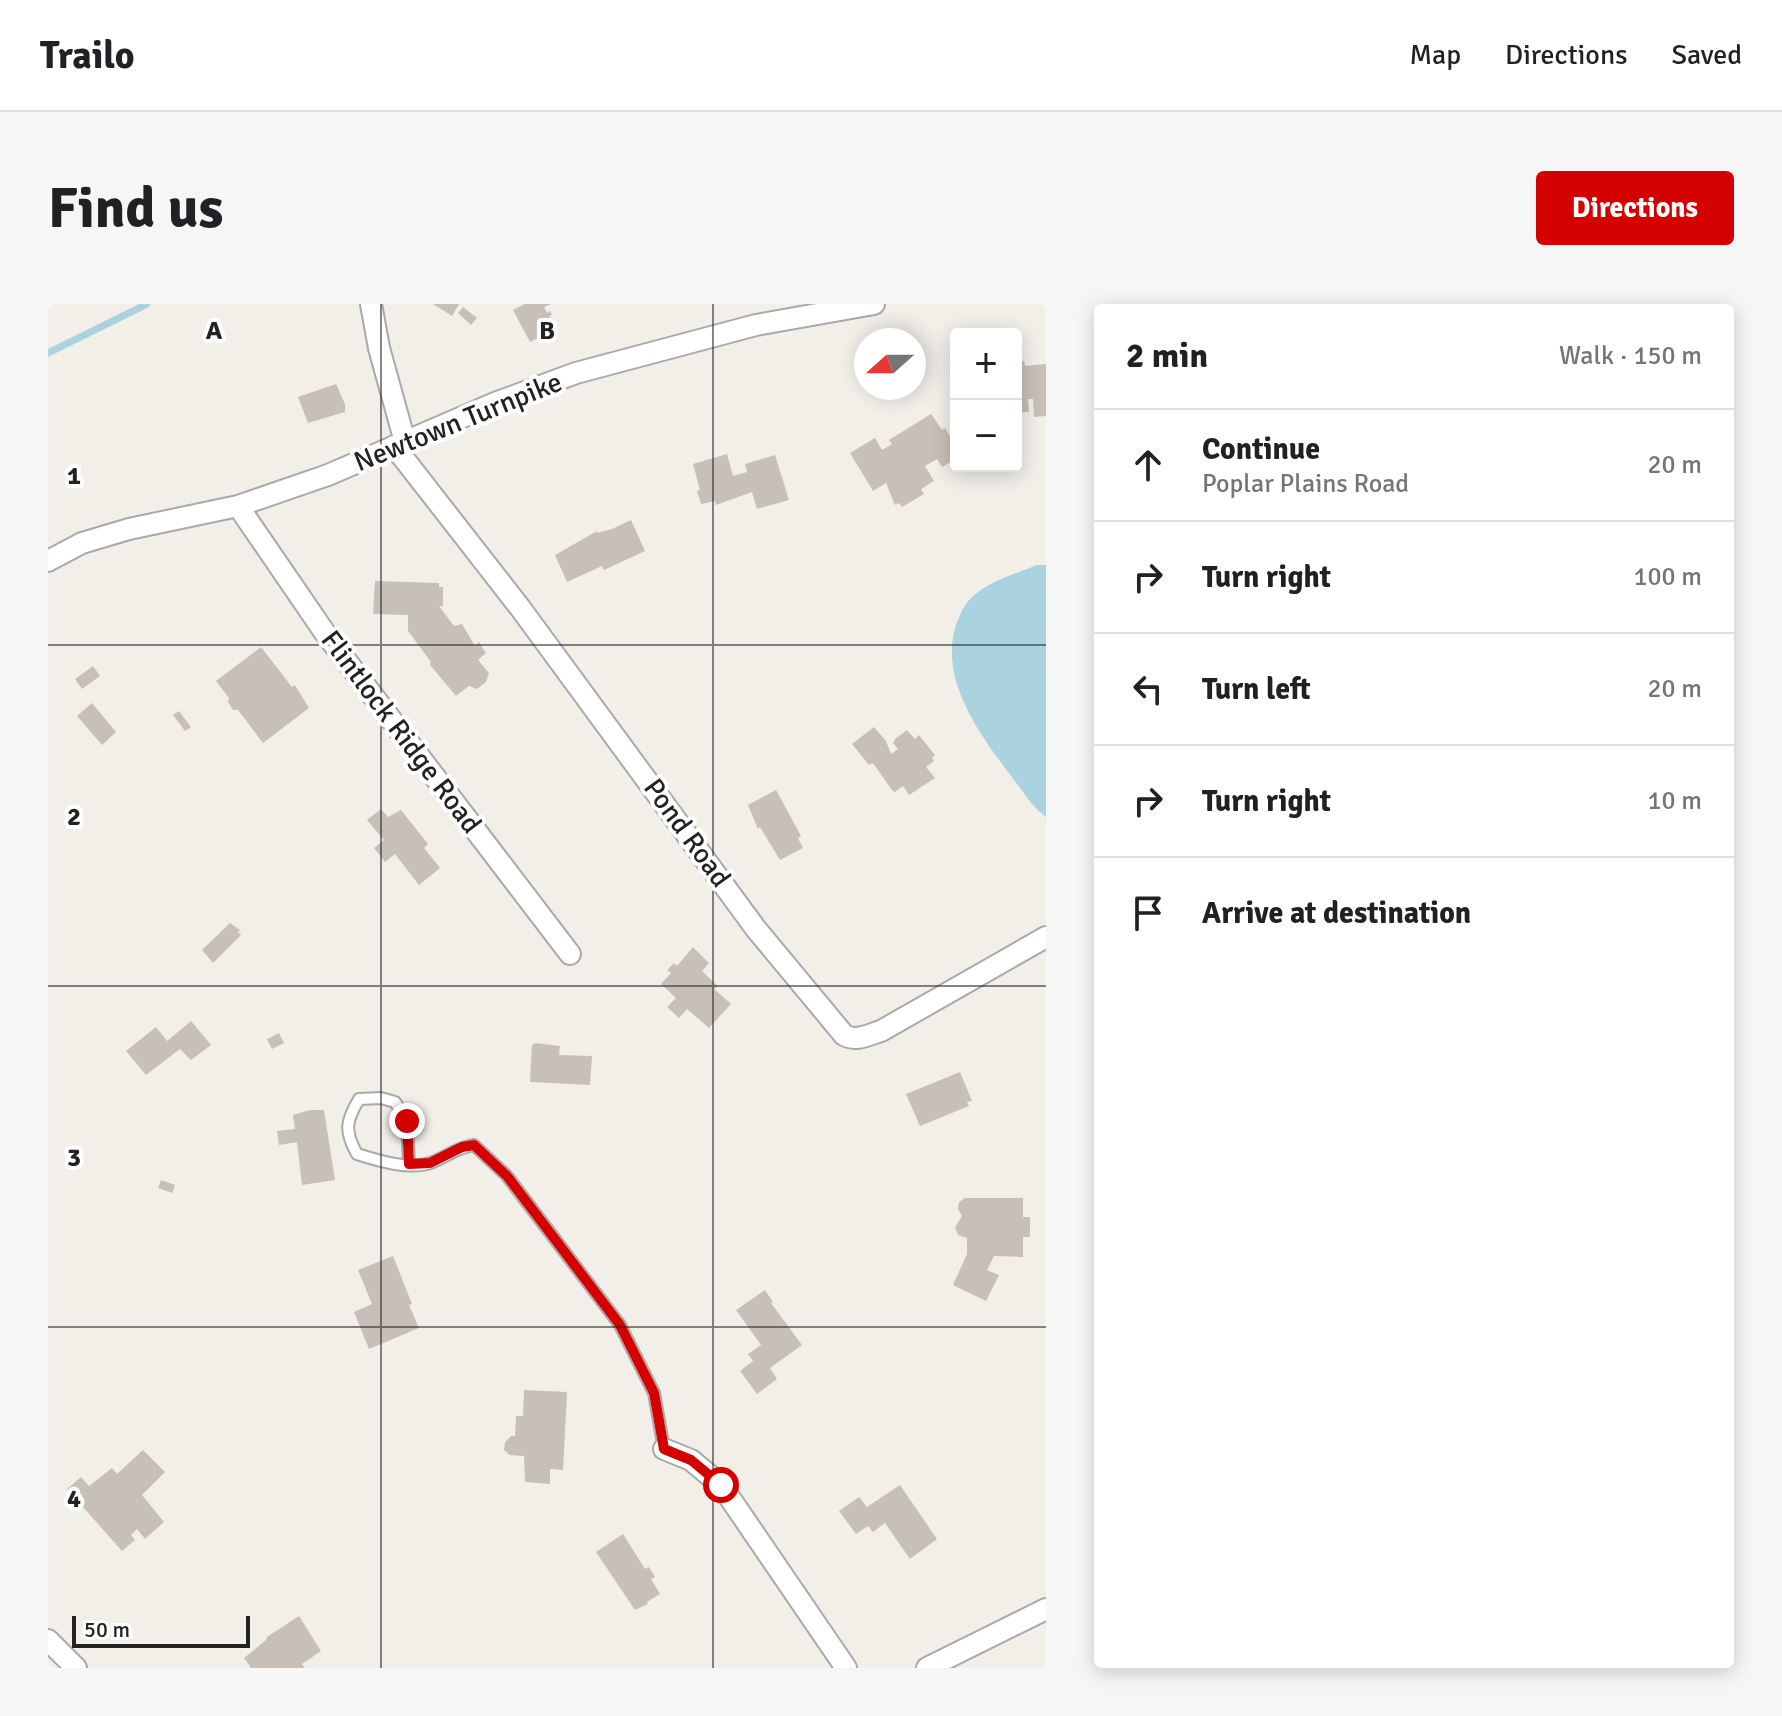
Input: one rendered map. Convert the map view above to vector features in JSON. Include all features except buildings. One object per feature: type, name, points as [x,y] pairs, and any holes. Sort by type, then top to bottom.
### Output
[{"type":"street","points":[[371,304],[400,444]]},
{"type":"street","name":"Newtown Turnpike","points":[[48,561],[82,543],[129,529],[238,506],[328,475],[495,403],[576,373],[756,325],[874,304]]},
{"type":"street","name":"Pond Road","points":[[400,444],[756,929],[844,1035],[862,1038],[881,1031],[1046,937]]},
{"type":"street","name":"Flintlock Ridge Road","points":[[238,506],[325,633],[570,954]]},
{"type":"street","points":[[664,1449],[691,1460],[721,1485],[846,1668]]},
{"type":"street","points":[[927,1668],[1046,1609]]},
{"type":"street","points":[[48,1640],[76,1668]]},
{"type":"lane","points":[[409,1164],[407,1121],[395,1102],[381,1098],[359,1099],[347,1119],[350,1141],[357,1154],[409,1164],[430,1163],[462,1147],[474,1145],[507,1176],[620,1325],[654,1393],[664,1449]]},
{"type":"water","points":[[1037,565],[1046,565],[1046,817],[1029,800],[989,746],[966,707],[953,667],[952,646],[957,621],[971,598],[994,582]]},
{"type":"waterway","points":[[48,353],[147,304]]},
{"type":"route","points":[[407,1121],[409,1164],[430,1163],[462,1147],[474,1145],[507,1176],[620,1325],[654,1393],[664,1449],[691,1460],[721,1485]]}]
